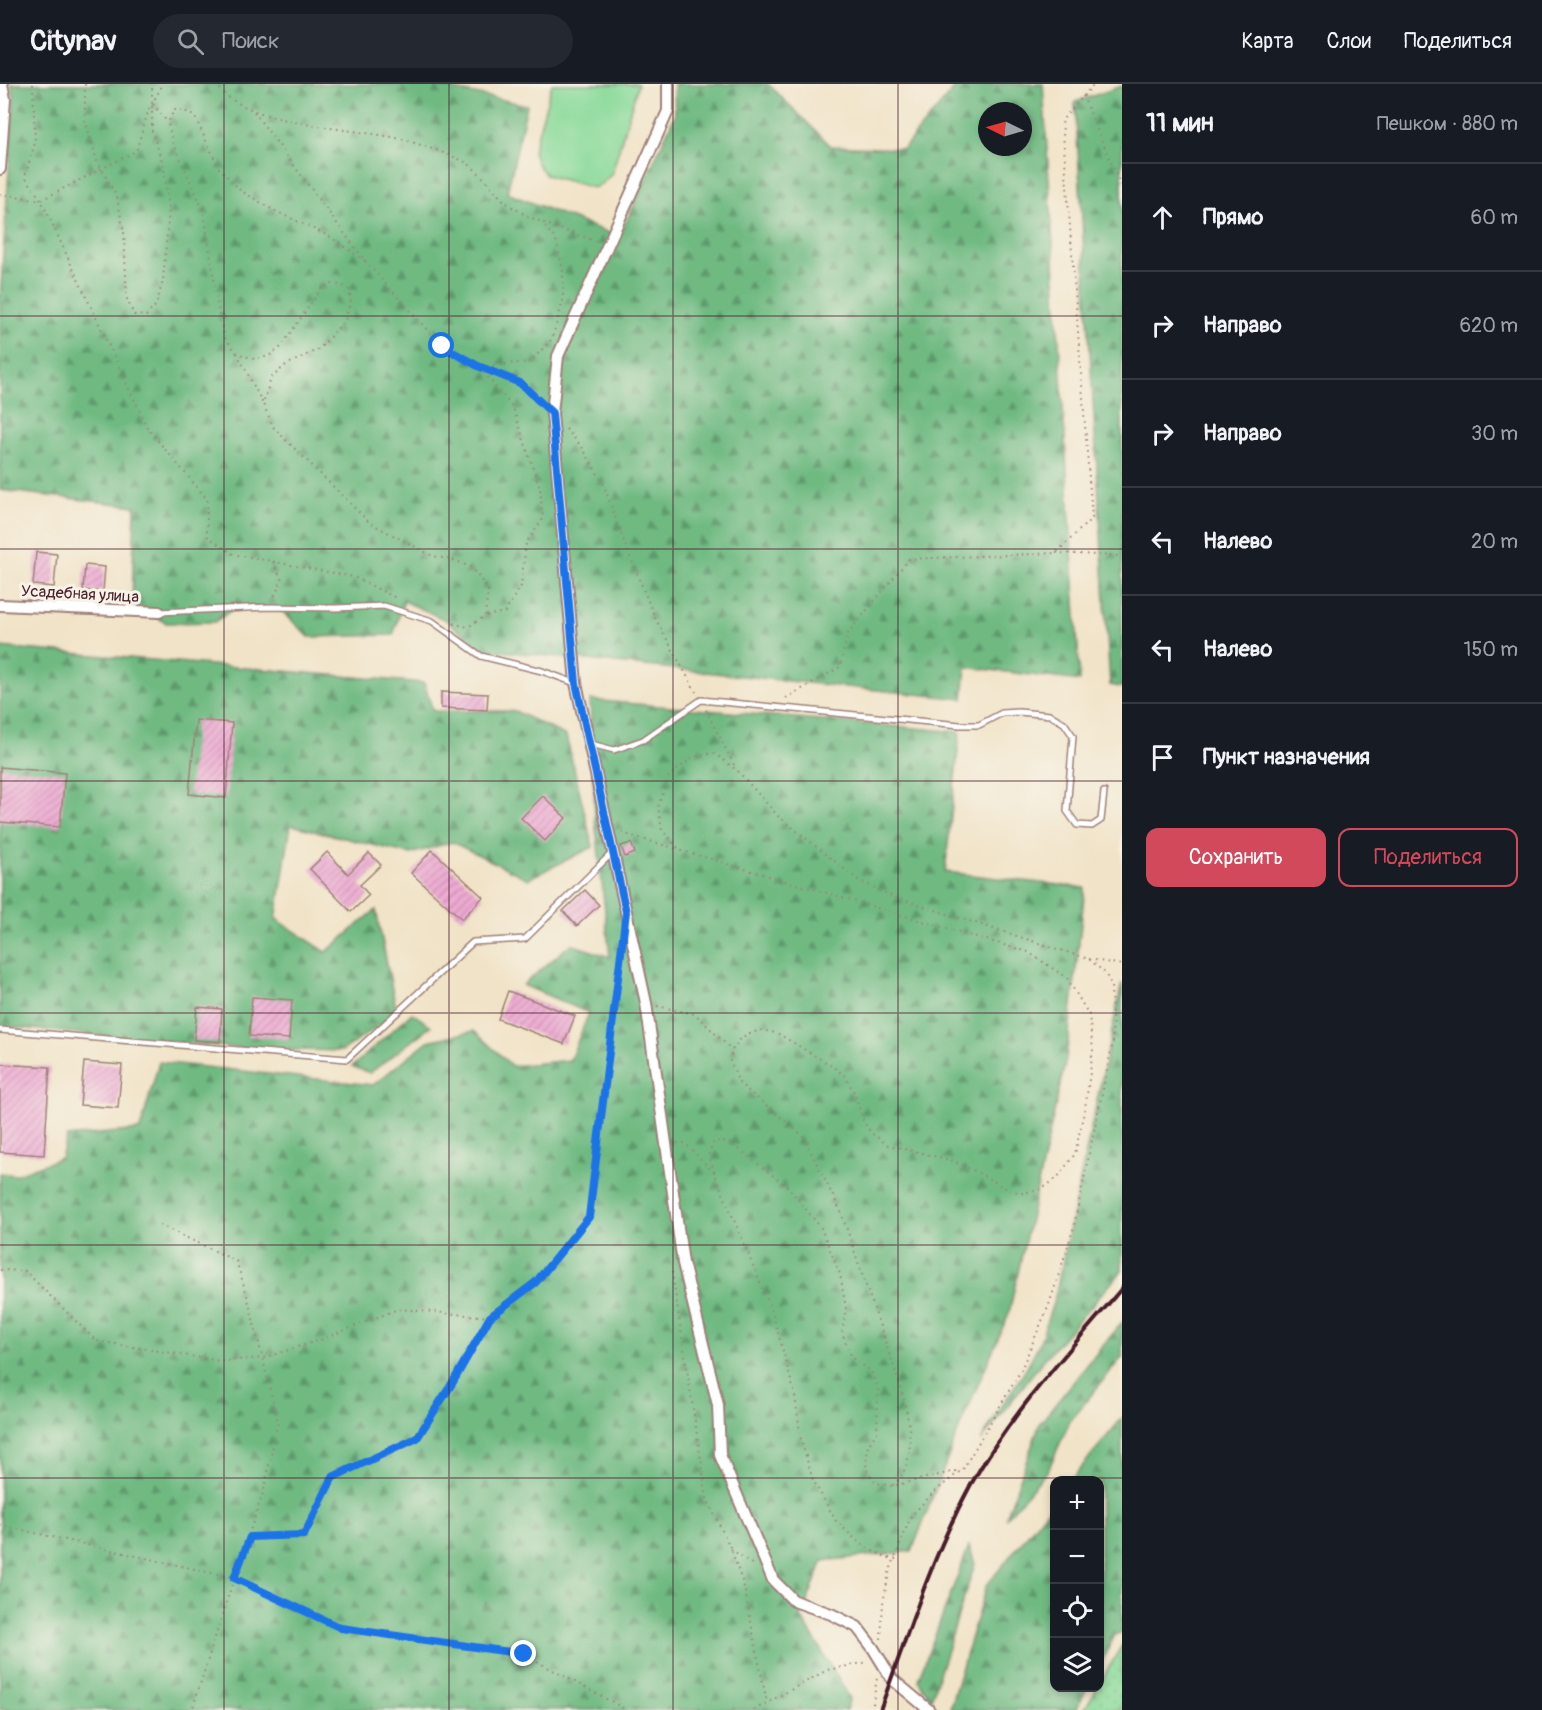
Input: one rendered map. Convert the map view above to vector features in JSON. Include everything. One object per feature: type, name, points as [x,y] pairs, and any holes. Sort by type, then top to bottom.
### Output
[{"type":"street","points":[[0,169],[5,99],[2,84]]},
{"type":"street","points":[[668,84],[668,111],[558,356],[552,413],[576,683],[646,1003],[683,1263],[718,1405],[720,1455],[773,1580],[794,1601],[831,1614],[857,1627],[892,1679],[929,1710]]},
{"type":"street","name":"Усадебная улица","points":[[0,605],[159,612]]},
{"type":"lane","points":[[159,612],[270,607],[384,606],[432,621],[481,656],[542,671],[576,683]]},
{"type":"lane","points":[[589,743],[614,750],[643,740],[701,700],[960,725],[979,725],[1002,712],[1019,712],[1050,716],[1064,723],[1073,736],[1067,811],[1077,825],[1092,826],[1101,820],[1104,792]]},
{"type":"lane","points":[[0,1030],[347,1059],[473,942],[525,939],[613,852]]},
{"type":"path","points":[[33,84],[35,143],[25,176],[41,200],[148,429],[207,499],[207,536],[233,554],[354,577],[402,602]]},
{"type":"path","points":[[84,84],[85,120],[97,161],[117,197],[124,233],[127,299],[134,315],[147,316],[156,305],[163,281],[169,210],[164,167],[152,131],[152,84]]},
{"type":"path","points":[[0,194],[41,200],[136,152],[152,103],[163,84]]},
{"type":"path","points":[[216,84],[220,91],[254,112],[295,122],[408,141],[466,163],[508,205],[541,221],[607,246]]},
{"type":"path","points":[[1056,553],[1092,518],[1062,120],[1094,84]]},
{"type":"path","points":[[1083,96],[1122,189]]},
{"type":"path","points":[[152,103],[168,123],[172,140],[204,212],[220,320],[225,338],[237,352],[268,414]]},
{"type":"path","points":[[168,123],[174,110],[183,110],[195,117],[219,168],[241,191],[329,236],[365,261]]},
{"type":"path","points":[[254,112],[365,261],[442,346],[478,366],[520,383],[552,413],[582,447],[603,483],[655,618],[738,771]]},
{"type":"path","points":[[478,366],[530,362],[552,339],[563,301],[563,270],[556,240],[541,221]]},
{"type":"path","points":[[237,352],[255,359],[269,356],[280,348],[321,289],[330,284],[342,285],[349,290],[351,300],[345,320],[319,349],[286,365],[271,378],[263,404],[274,428],[369,523],[433,556],[457,561],[472,568],[488,590],[485,616]]},
{"type":"path","points":[[449,623],[468,627],[485,616],[505,612],[521,586],[526,543],[543,519],[540,488],[513,408],[478,366]]},
{"type":"path","points":[[770,707],[840,667],[848,633],[909,559],[1056,553],[1122,556]]},
{"type":"path","points":[[270,607],[282,580],[273,562]]},
{"type":"path","points":[[680,850],[662,830],[658,807],[669,776],[693,757],[714,753],[738,771],[778,816],[858,879],[894,897],[1089,959],[1122,965]]},
{"type":"path","points":[[608,829],[1028,952],[1067,978],[1089,1015],[1093,1050],[1086,1102],[1075,1154],[1057,1178],[1042,1189],[1022,1192],[1009,1190],[951,1161],[888,1145],[871,1133],[863,1120],[854,1092],[844,1075],[777,1033],[760,1030],[742,1037],[732,1050],[730,1061],[739,1083],[803,1136],[841,1212],[908,1414],[909,1451],[904,1473],[892,1486]]},
{"type":"path","points":[[250,1537],[304,1535],[333,1477],[417,1438],[453,1382],[490,1317],[536,1282],[589,1217],[622,947]]},
{"type":"path","points":[[872,1710],[880,1659],[883,1603],[889,1573],[911,1516],[934,1492],[963,1469],[1020,1372],[1049,1305],[1074,1230],[1113,1042],[1111,984],[1106,973],[1089,959]]},
{"type":"path","points":[[646,1003],[695,1014],[732,1050]]},
{"type":"path","points":[[666,1141],[685,1143],[714,1172]]},
{"type":"path","points":[[896,1558],[888,1558],[856,1540],[836,1521],[813,1480],[801,1440],[795,1395],[772,1311],[714,1172],[709,1154],[714,1141],[731,1143],[788,1187],[821,1228],[840,1274],[846,1309],[842,1333],[852,1358],[871,1371],[878,1389],[877,1432],[868,1446],[866,1469],[876,1483],[892,1486],[963,1469]]},
{"type":"path","points":[[160,1225],[236,1261],[247,1295],[278,1421],[264,1490],[192,1710]]},
{"type":"path","points":[[0,1270],[26,1271],[96,1341],[221,1361],[263,1358],[320,1340],[398,1309],[490,1317]]},
{"type":"path","points":[[672,1272],[707,1499],[731,1549],[744,1587],[767,1703]]},
{"type":"path","points":[[0,1525],[234,1578],[341,1628],[524,1654],[627,1710]]},
{"type":"path","points":[[731,1549],[756,1568]]},
{"type":"path","points":[[754,1710],[827,1670],[880,1659]]},
{"type":"green space","points":[[11,84],[427,84],[527,105],[507,193],[619,237],[675,115],[674,84],[768,84],[831,146],[903,149],[958,84],[1043,84],[1080,681],[966,667],[963,699],[481,649],[446,620],[404,601],[393,635],[309,637],[281,610],[237,606],[215,622],[166,623],[132,602],[135,506],[0,490],[0,302],[14,95]]},
{"type":"green space","points":[[552,84],[638,84],[612,173],[603,183],[594,188],[546,175],[537,164],[533,151]]},
{"type":"green space","points":[[1122,86],[1122,687],[1110,685],[1075,102]]},
{"type":"green space","points":[[0,647],[424,683],[433,711],[515,711],[566,736],[593,847],[528,879],[452,842],[410,854],[291,825],[276,919],[326,952],[376,910],[397,1013],[342,1051],[250,1049],[0,1026]]},
{"type":"green space","points":[[590,700],[960,732],[945,872],[1085,888],[1066,1059],[1009,1313],[958,1431],[912,1551],[823,1561],[801,1617],[850,1698],[846,1710],[0,1710],[0,1173],[15,1175],[61,1158],[67,1137],[140,1130],[159,1062],[373,1085],[428,1041],[474,1031],[512,1066],[570,1060],[589,1013],[523,985],[571,944],[610,957],[595,819]]},
{"type":"green space","points":[[1122,983],[1122,1271],[1040,1364],[981,1441],[1040,1342],[1055,1297]]},
{"type":"green space","points":[[412,1013],[431,1026],[370,1073],[352,1067]]},
{"type":"green space","points":[[1122,1322],[1122,1357],[1070,1421],[1048,1470],[1006,1518],[1040,1423]]},
{"type":"green space","points":[[1122,1418],[1122,1632],[1115,1635],[1104,1657],[1104,1476],[1074,1476]]},
{"type":"green space","points":[[1050,1507],[1050,1692],[1085,1692],[1076,1710],[952,1710],[950,1707],[986,1586]]},
{"type":"green space","points":[[969,1546],[975,1564],[931,1699],[918,1680]]},
{"type":"green space","points":[[1122,1645],[1122,1710],[1084,1710],[1095,1692],[1104,1692],[1104,1676]]},
{"type":"building","points":[[36,552],[57,554],[54,587],[33,585]]},
{"type":"building","points":[[85,565],[105,567],[103,592],[83,590]]},
{"type":"building","points":[[441,692],[488,694],[487,710],[441,708]]},
{"type":"building","points":[[196,720],[232,723],[226,798],[189,794]]},
{"type":"building","points":[[0,767],[65,773],[60,827],[0,822]]},
{"type":"building","points":[[543,796],[566,818],[545,841],[521,818]]},
{"type":"building","points":[[631,843],[635,853],[625,857],[621,846]]},
{"type":"building","points":[[432,850],[483,897],[462,919],[411,873]]},
{"type":"building","points":[[327,852],[348,874],[369,853],[381,865],[360,885],[369,895],[351,912],[310,869]]},
{"type":"building","points":[[585,890],[599,905],[577,926],[563,911]]},
{"type":"building","points":[[508,991],[575,1016],[564,1044],[498,1019]]},
{"type":"building","points":[[252,997],[292,1000],[289,1039],[249,1036]]},
{"type":"building","points":[[197,1007],[222,1009],[220,1042],[194,1040]]},
{"type":"building","points":[[84,1062],[122,1065],[118,1108],[80,1105]]},
{"type":"building","points":[[0,1064],[50,1067],[44,1155],[0,1152]]},
{"type":"railway","points":[[880,1710],[932,1568],[970,1486],[1022,1408],[1122,1288]]},
{"type":"route","points":[[442,346],[478,366],[520,383],[552,413],[576,683],[626,912],[589,1217],[536,1282],[490,1317],[453,1382],[417,1438],[333,1477],[304,1535],[250,1537],[234,1578],[341,1628],[524,1654]]}]
